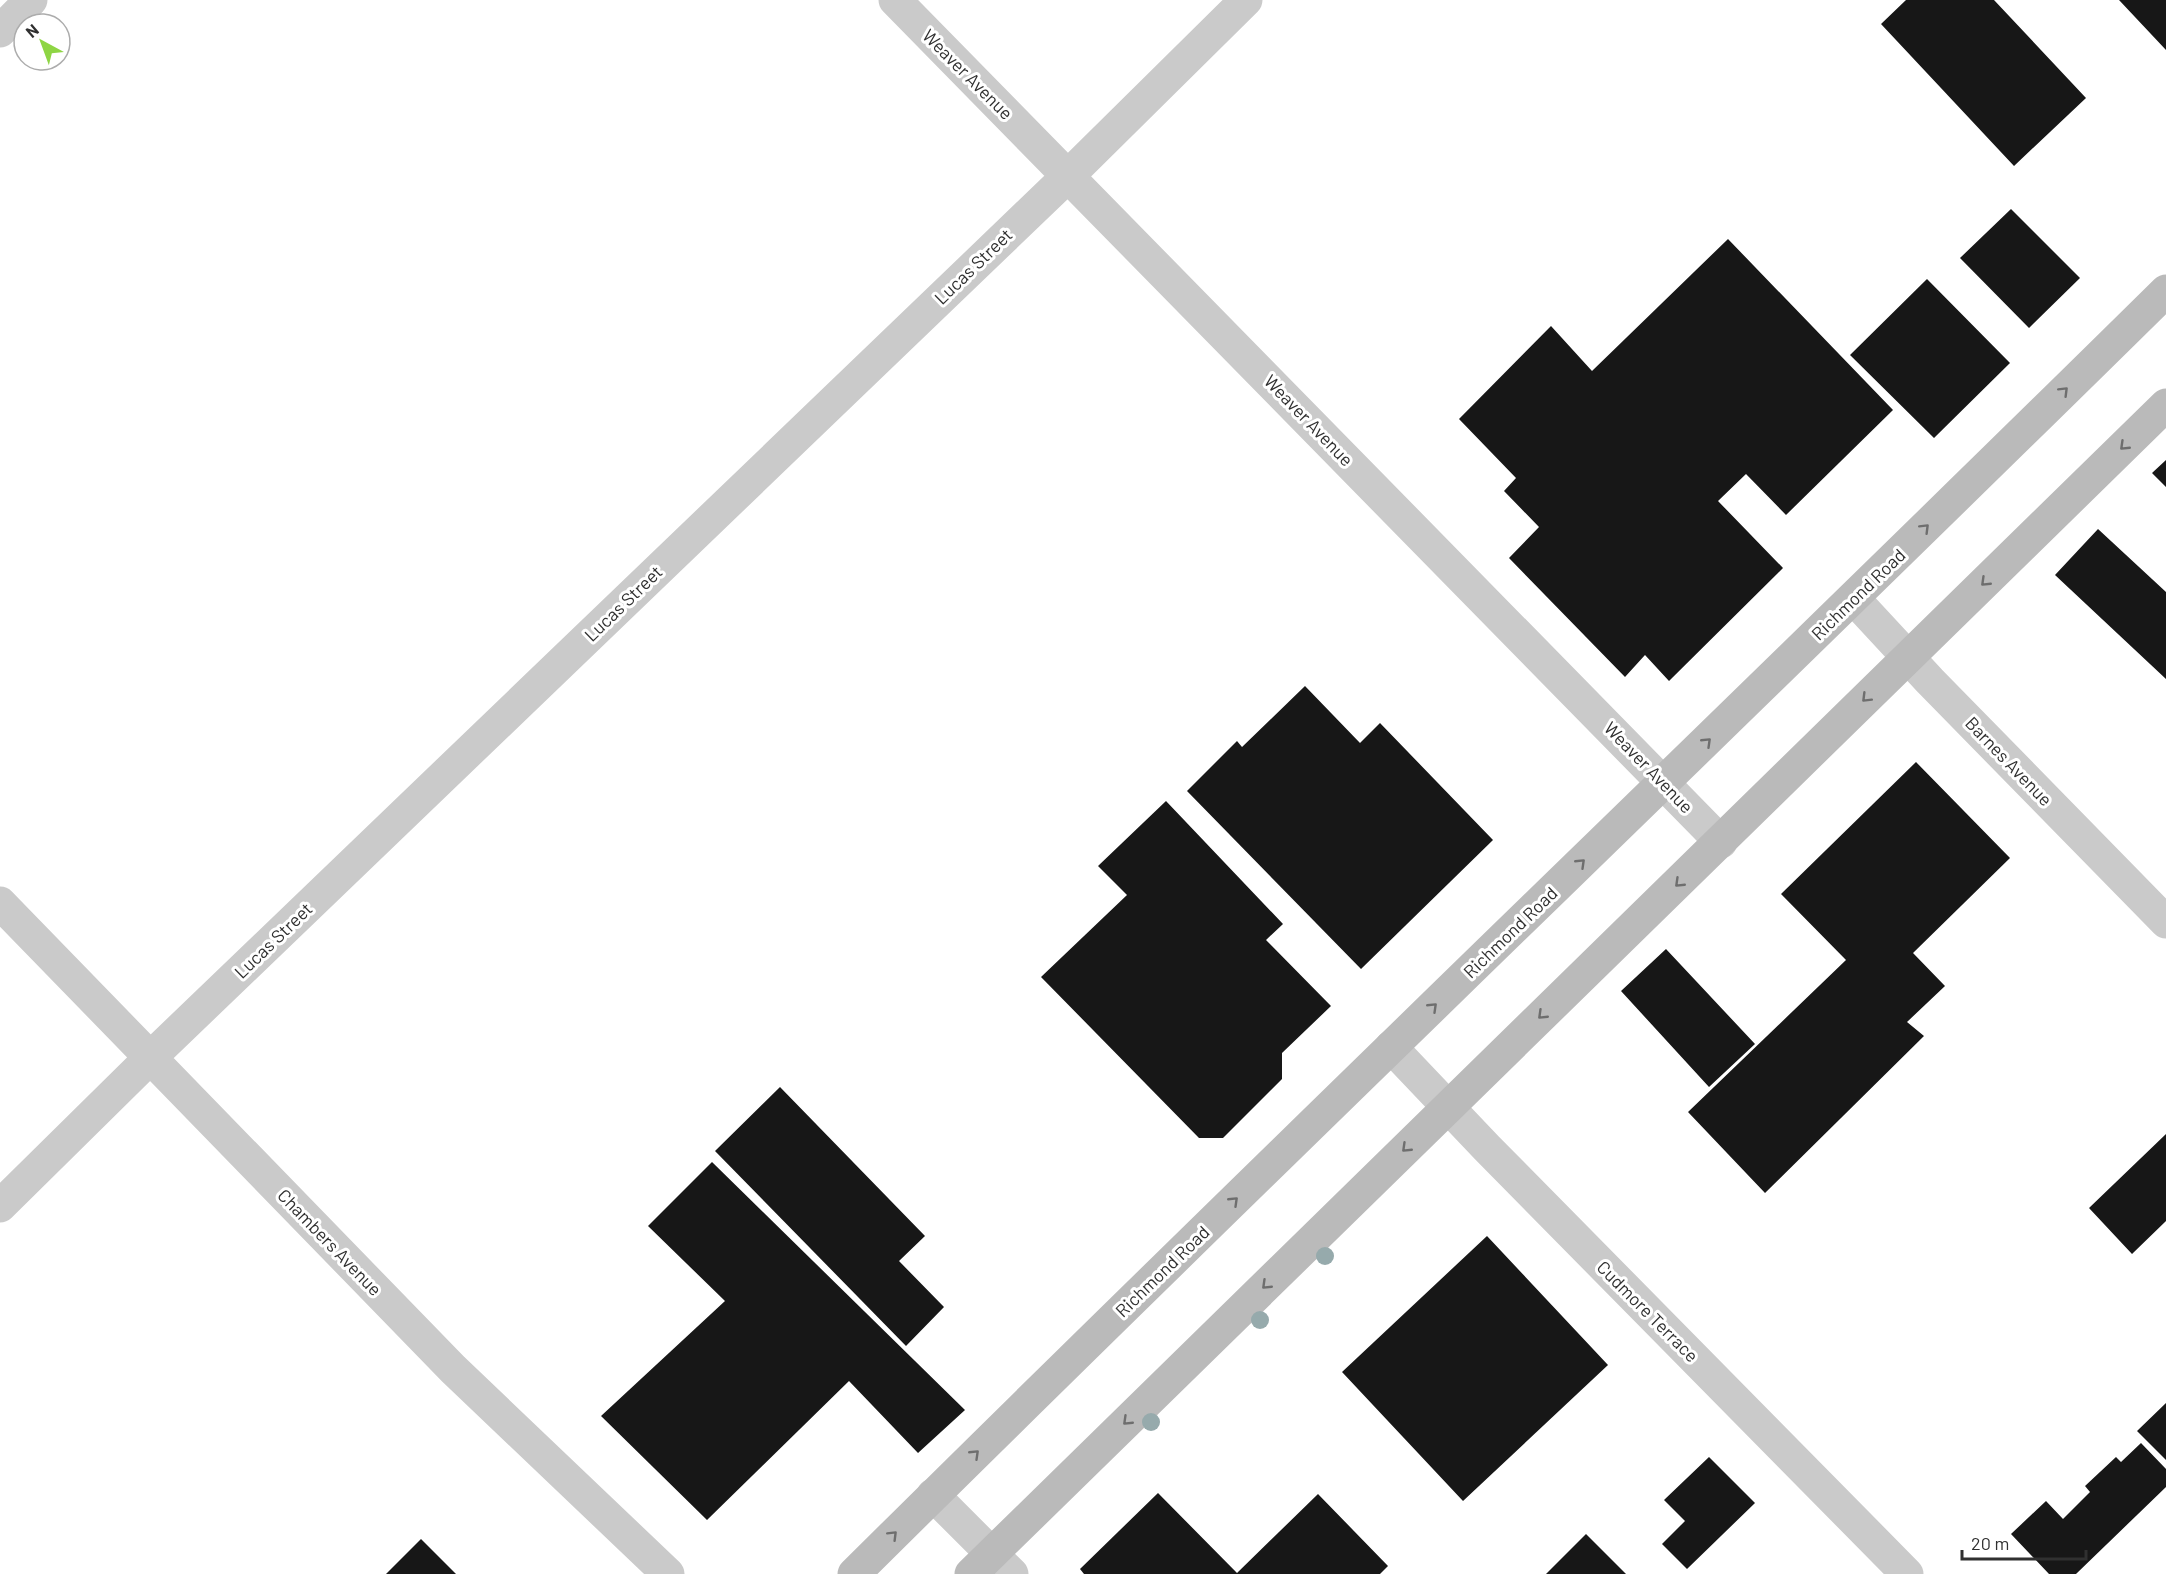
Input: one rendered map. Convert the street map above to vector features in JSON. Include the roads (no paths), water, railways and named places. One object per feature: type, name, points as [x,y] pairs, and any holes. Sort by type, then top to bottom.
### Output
[{"type":"main road","name":"Richmond Road","points":[[854,1574],[1391,1047],[1854,599],[2166,291]]},
{"type":"main road","points":[[992,1567],[1448,1107],[2166,405]]},
{"type":"street","points":[[0,31],[31,0]]},
{"type":"street","name":"Weaver Avenue","points":[[895,0],[1721,842]]},
{"type":"street","name":"Lucas Street","points":[[0,1206],[151,1057],[1069,175],[1246,0]]},
{"type":"street","name":"Barnes Avenue","points":[[1854,599],[2166,922]]},
{"type":"street","name":"Chambers Avenue","points":[[0,903],[453,1369],[668,1574]]},
{"type":"street","name":"Cudmore Terrace","points":[[1391,1047],[1907,1574]]},
{"type":"street","points":[[933,1495],[992,1567]]}]
